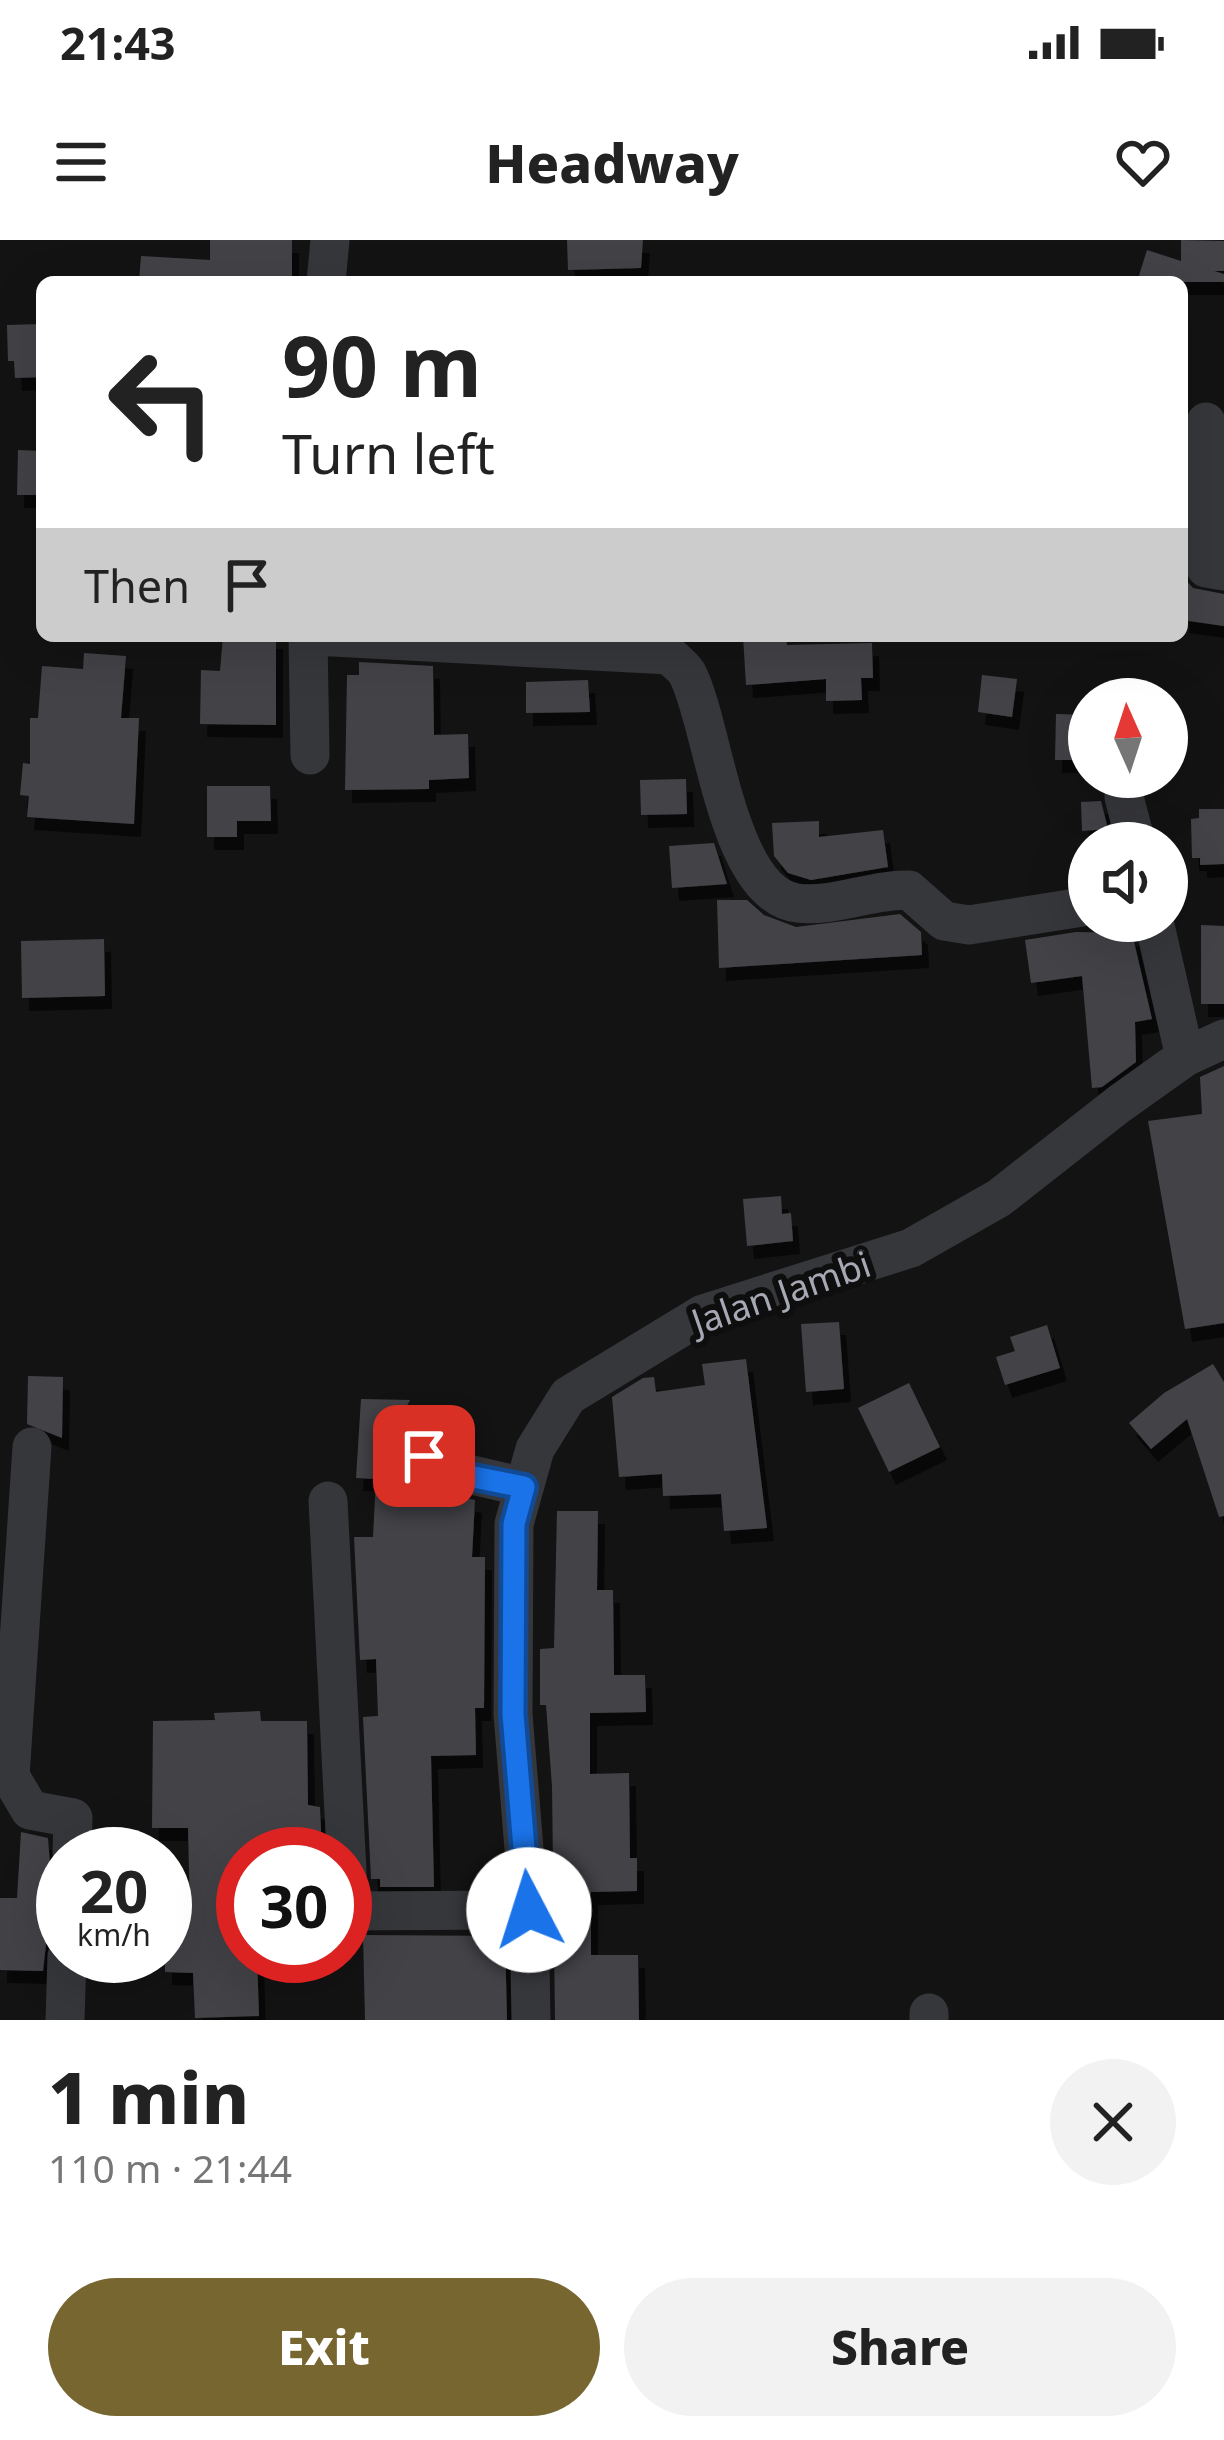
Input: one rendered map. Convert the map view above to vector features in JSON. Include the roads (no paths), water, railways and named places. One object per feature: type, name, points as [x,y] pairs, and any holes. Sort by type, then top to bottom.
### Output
[{"type":"street","points":[[327,276],[330,240]]},
{"type":"street","points":[[1204,568],[1206,422]]},
{"type":"street","points":[[310,754],[311,642]]},
{"type":"street","points":[[418,642],[669,656],[688,673],[703,735],[747,855],[761,884],[781,898],[800,904],[909,890],[944,921],[969,925],[1068,909]]},
{"type":"street","points":[[1159,942],[1185,1057]]},
{"type":"street","name":"Jalan Jambi","points":[[531,2020],[529,1910],[513,1714],[514,1524],[529,1468],[568,1396],[704,1314],[911,1248],[999,1198],[1185,1057],[1224,1039]]},
{"type":"street","points":[[421,1429],[429,1466],[529,1468]]},
{"type":"street","points":[[32,1447],[10,1776],[30,1810],[73,1818],[73,1827]]},
{"type":"street","points":[[328,1501],[349,1910],[529,1910]]},
{"type":"street","points":[[64,2020],[66,1983]]}]
